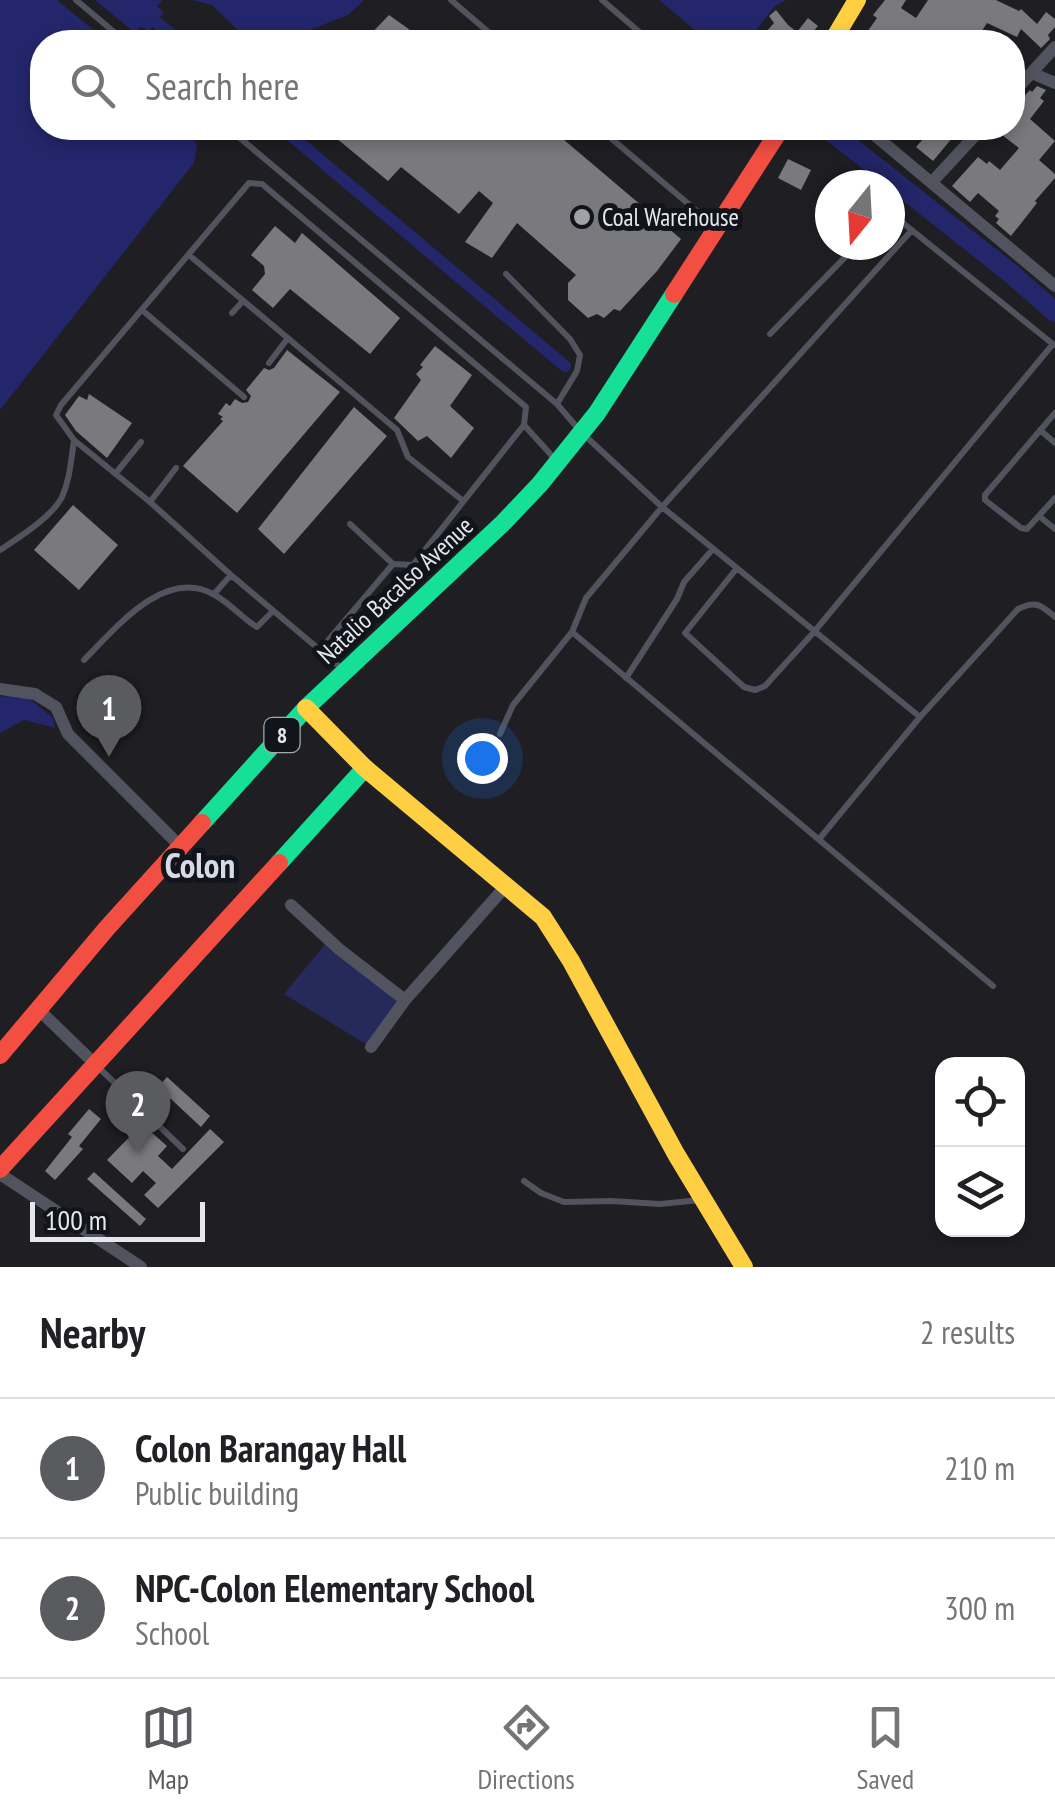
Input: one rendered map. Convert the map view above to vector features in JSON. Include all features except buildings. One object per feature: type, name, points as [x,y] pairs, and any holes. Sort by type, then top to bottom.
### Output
[{"type":"main road","points":[[839,30],[857,0]]},
{"type":"main road","name":"Natalio Bacalso Avenue","points":[[0,1055],[9,1033],[38,1009],[306,708],[504,522],[558,461],[597,413],[773,140]]},
{"type":"main road","points":[[306,708],[364,768],[543,917],[702,1200],[744,1267]]},
{"type":"main road","points":[[0,1172],[364,768]]},
{"type":"street","points":[[1025,80],[1055,48]]},
{"type":"street","points":[[1032,73],[1055,83]]},
{"type":"street","points":[[881,140],[1055,286]]},
{"type":"street","points":[[932,182],[971,140]]},
{"type":"street","points":[[0,690],[34,694],[56,708],[68,734],[181,847]]},
{"type":"street","points":[[370,1047],[405,1000],[506,887]]},
{"type":"street","points":[[291,905],[405,1000]]},
{"type":"street","points":[[38,1009],[95,1064]]},
{"type":"street","points":[[0,1172],[141,1267]]},
{"type":"lane","points":[[76,0],[112,30]]},
{"type":"lane","points":[[451,0],[486,30]]},
{"type":"lane","points":[[602,0],[637,30]]},
{"type":"lane","points":[[242,140],[557,404],[581,432],[662,507],[920,717]]},
{"type":"lane","points":[[614,140],[717,228]]},
{"type":"lane","points":[[345,670],[74,440],[56,414],[249,183],[262,184],[526,407],[524,425],[413,565],[393,564],[350,524]]},
{"type":"lane","points":[[737,568],[684,633],[744,686],[756,690],[765,686],[814,632],[1054,345],[905,224]]},
{"type":"lane","points":[[500,734],[513,704],[572,632],[586,598],[662,507],[912,230]]},
{"type":"lane","points":[[188,254],[397,430],[408,457],[462,500]]},
{"type":"lane","points":[[770,334],[842,260]]},
{"type":"lane","points":[[506,274],[570,339],[580,355],[577,371],[557,404]]},
{"type":"lane","points":[[232,313],[243,301]]},
{"type":"lane","points":[[142,310],[244,397]]},
{"type":"lane","points":[[269,362],[288,338]]},
{"type":"lane","points":[[1055,413],[985,500],[1027,529],[1055,498]]},
{"type":"lane","points":[[524,425],[558,461]]},
{"type":"lane","points":[[1040,430],[1055,443]]},
{"type":"lane","points":[[0,550],[60,502],[69,476],[74,440]]},
{"type":"lane","points":[[116,474],[141,442]]},
{"type":"lane","points":[[150,502],[176,468]]},
{"type":"lane","points":[[1039,516],[1055,529]]},
{"type":"lane","points":[[626,678],[684,582],[713,549]]},
{"type":"lane","points":[[320,650],[393,564]]},
{"type":"lane","points":[[214,594],[230,575]]},
{"type":"lane","points":[[84,660],[132,613],[158,594],[180,588],[214,594],[257,627],[273,611]]},
{"type":"lane","points":[[820,838],[920,717],[1018,609],[1028,603],[1041,606],[1055,617]]},
{"type":"lane","points":[[572,632],[992,986]]},
{"type":"lane","points":[[95,1064],[183,1149]]},
{"type":"lane","points":[[524,1181],[540,1193],[564,1202],[660,1204],[702,1200]]},
{"type":"shaded area","points":[[0,0],[57,0],[93,30],[30,30],[30,140],[194,140],[197,145],[194,163],[0,410]]},
{"type":"shaded area","points":[[95,0],[162,0],[157,6],[164,12],[150,30],[131,30]]},
{"type":"shaded area","points":[[192,0],[364,0],[348,15],[310,30],[238,30],[212,5]]},
{"type":"shaded area","points":[[659,0],[786,0],[774,7],[756,30],[695,30]]},
{"type":"shaded area","points":[[3,696],[30,699],[53,718],[55,728],[24,720],[0,733]]},
{"type":"shaded area","points":[[328,941],[406,1010],[372,1048],[284,994]]},
{"type":"waterway","points":[[156,22],[166,30]]},
{"type":"waterway","points":[[296,140],[565,366]]},
{"type":"waterway","points":[[842,140],[1055,312]]},
{"type":"traffic: fast","points":[[202,823],[306,708],[540,484],[597,413],[674,294]]},
{"type":"traffic: fast","points":[[279,863],[365,768]]},
{"type":"traffic: slow","points":[[839,30],[857,0]]},
{"type":"traffic: slow","points":[[306,708],[365,768],[543,917],[744,1267]]},
{"type":"traffic: jam","points":[[674,294],[773,140]]},
{"type":"traffic: jam","points":[[0,1055],[202,823]]},
{"type":"traffic: jam","points":[[0,1169],[279,863]]},
{"type":"place","name":"Coal Warehouse","points":[[582,217]]},
{"type":"place","name":"Colon Barangay Hall","points":[[109,757]]},
{"type":"place","name":"NPC-Colon Elementary School","points":[[138,1153]]},
{"type":"district","name":"Colon","points":[[200,865]]}]
